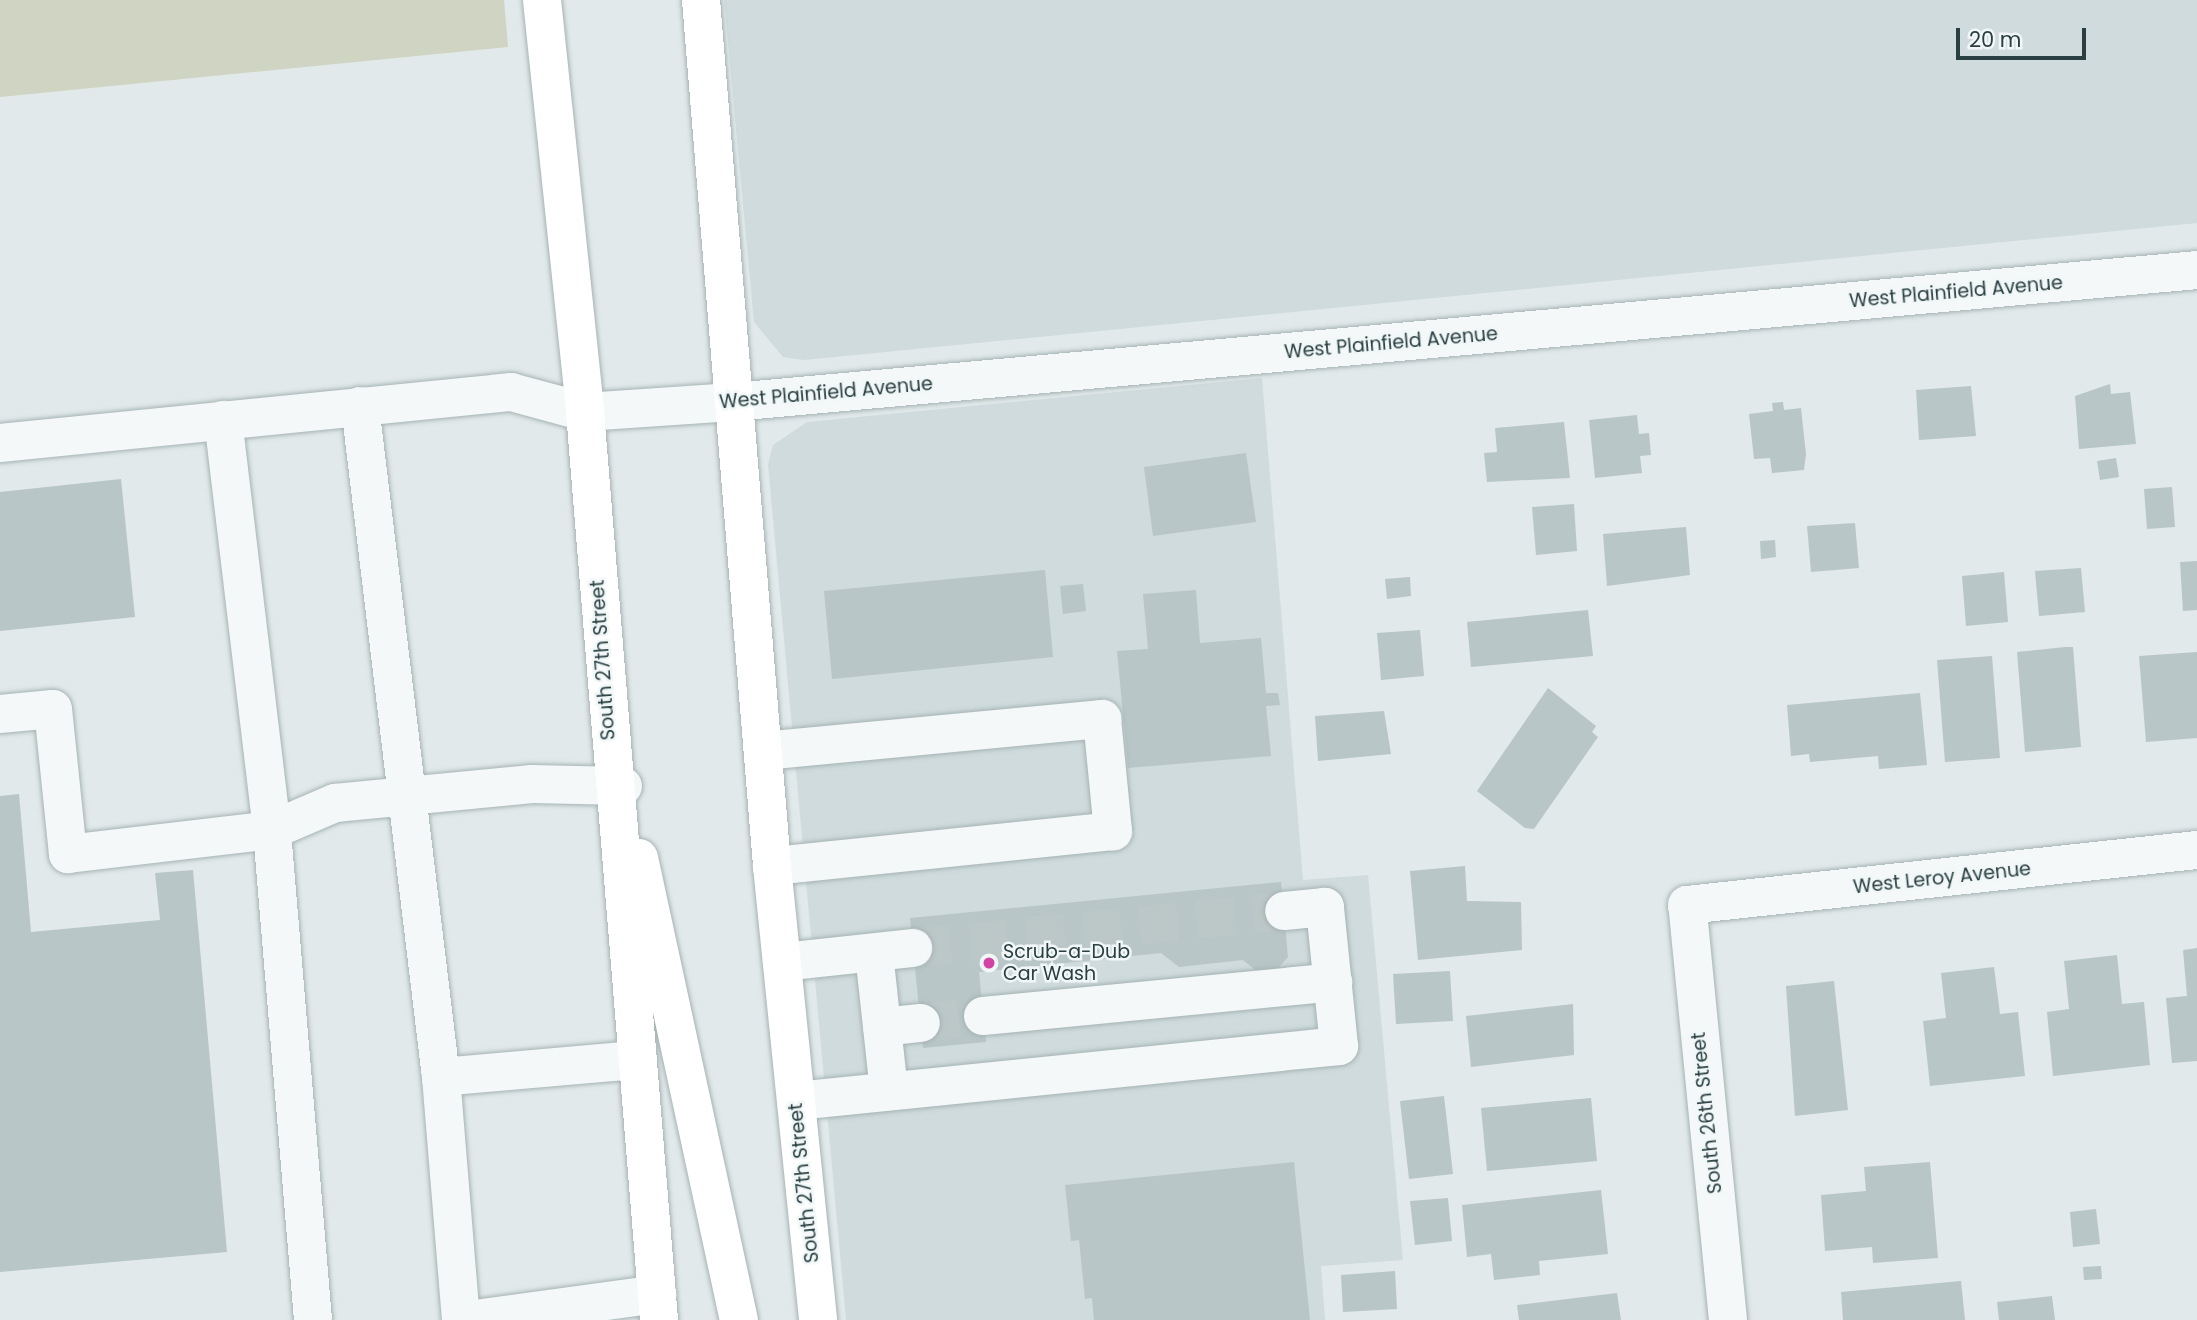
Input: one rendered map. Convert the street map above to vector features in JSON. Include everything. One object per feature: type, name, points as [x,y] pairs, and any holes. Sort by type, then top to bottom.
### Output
[{"type":"main road","name":"South 27th Street","points":[[542,0],[585,412],[606,709],[618,787]]},
{"type":"main road","name":"South 27th Street","points":[[701,0],[772,866],[818,1320]]},
{"type":"main road","points":[[618,787],[636,1060],[658,1307]]},
{"type":"main road","points":[[618,787],[739,1320]]},
{"type":"street","name":"West Plainfield Avenue","points":[[0,443],[511,392],[585,412],[733,402],[2197,270]]},
{"type":"street","points":[[360,406],[403,796],[441,1077],[461,1320]]},
{"type":"street","points":[[223,420],[272,830],[313,1320]]},
{"type":"street","points":[[0,714],[53,709],[68,854],[272,830],[335,803],[533,784],[618,787]]},
{"type":"street","points":[[763,751],[1102,719],[1113,831],[772,866]]},
{"type":"street","name":"West Leroy Avenue","points":[[1686,905],[2197,850]]},
{"type":"street","name":"South 26th Street","points":[[1686,905],[1728,1320]]},
{"type":"street","points":[[796,1101],[1339,1046],[1325,907],[1284,911]]},
{"type":"street","points":[[782,962],[914,948]]},
{"type":"street","points":[[874,953],[889,1091]]},
{"type":"street","points":[[984,1016],[1333,982]]},
{"type":"street","points":[[882,1027],[921,1023]]},
{"type":"street","points":[[441,1077],[636,1060]]},
{"type":"street","points":[[468,1320],[658,1307]]},
{"type":"shaded area","points":[[724,0],[2197,0],[2197,223],[804,360],[783,357],[754,322]]},
{"type":"shaded area","points":[[1262,378],[1303,880],[1368,875],[1403,1260],[1321,1266],[1325,1320],[846,1320],[768,464],[773,445],[807,422]]},
{"type":"green space","points":[[0,0],[504,0],[508,47],[0,97]]},
{"type":"building","points":[[2110,384],[2111,394],[2130,392],[2136,444],[2079,449],[2075,396]]},
{"type":"building","points":[[1971,386],[1976,436],[1919,440],[1916,390]]},
{"type":"building","points":[[1783,402],[1784,410],[1801,408],[1806,454],[1804,470],[1772,473],[1770,458],[1754,459],[1749,414],[1773,411],[1772,403]]},
{"type":"building","points":[[1637,415],[1639,434],[1649,433],[1651,455],[1640,456],[1642,473],[1595,478],[1589,420]]},
{"type":"building","points":[[1564,422],[1570,478],[1487,482],[1484,453],[1497,452],[1495,428]]},
{"type":"building","points":[[1246,453],[1256,522],[1153,536],[1144,467]]},
{"type":"building","points":[[2116,458],[2119,477],[2100,480],[2097,461]]},
{"type":"building","points":[[121,479],[135,617],[0,631],[0,492]]},
{"type":"building","points":[[2172,487],[2175,527],[2147,529],[2144,489]]},
{"type":"building","points":[[1574,504],[1577,551],[1536,555],[1532,507]]},
{"type":"building","points":[[1855,523],[1859,568],[1811,572],[1807,526]]},
{"type":"building","points":[[1686,527],[1690,575],[1607,586],[1603,534]]},
{"type":"building","points":[[1775,540],[1776,557],[1761,559],[1760,541]]},
{"type":"building","points":[[2197,561],[2197,610],[2183,611],[2180,562]]},
{"type":"building","points":[[2081,568],[2085,612],[2039,616],[2035,571]]},
{"type":"building","points":[[1045,570],[1053,657],[832,679],[824,591]]},
{"type":"building","points":[[2004,572],[2008,622],[1966,626],[1962,576]]},
{"type":"building","points":[[1410,577],[1411,596],[1387,599],[1385,579]]},
{"type":"building","points":[[1083,584],[1086,611],[1063,614],[1060,586]]},
{"type":"building","points":[[1196,590],[1200,643],[1261,638],[1266,693],[1278,693],[1280,705],[1266,706],[1271,756],[1128,768],[1117,651],[1148,649],[1143,594]]},
{"type":"building","points":[[1588,610],[1593,656],[1471,667],[1467,622]]},
{"type":"building","points":[[1420,630],[1424,676],[1381,680],[1377,633]]},
{"type":"building","points":[[2073,647],[2081,747],[2025,752],[2017,652]]},
{"type":"building","points":[[2197,652],[2197,738],[2146,742],[2139,656]]},
{"type":"building","points":[[1992,656],[2000,758],[1945,762],[1937,660]]},
{"type":"building","points":[[1548,688],[1596,726],[1592,732],[1598,737],[1534,829],[1525,828],[1477,791]]},
{"type":"building","points":[[1920,693],[1927,765],[1879,769],[1878,756],[1810,762],[1809,754],[1791,756],[1787,705]]},
{"type":"building","points":[[1384,711],[1391,754],[1318,761],[1315,716]]},
{"type":"building","points":[[19,794],[31,932],[160,920],[155,873],[193,870],[227,1252],[0,1272],[0,796]]},
{"type":"building","points":[[1465,866],[1467,901],[1521,902],[1522,950],[1418,960],[1410,871]]},
{"type":"building","name":"Scrub-a-Dub Car Wash","points":[[1281,882],[1288,957],[1275,972],[1259,973],[1243,960],[1179,967],[1161,953],[979,972],[986,1042],[923,1048],[910,918]]},
{"type":"building","points":[[2197,948],[2197,1061],[2172,1063],[2166,998],[2187,996],[2183,950]]},
{"type":"building","points":[[2117,955],[2122,1004],[2144,1002],[2150,1065],[2053,1076],[2047,1012],[2069,1009],[2064,961]]},
{"type":"building","points":[[1994,967],[2000,1014],[2018,1012],[2025,1076],[1930,1086],[1923,1021],[1946,1018],[1941,973]]},
{"type":"building","points":[[1450,971],[1453,1021],[1396,1024],[1393,974]]},
{"type":"building","points":[[1834,981],[1848,1110],[1795,1116],[1786,986]]},
{"type":"building","points":[[1573,1004],[1574,1055],[1471,1067],[1466,1016]]},
{"type":"building","points":[[1444,1096],[1453,1174],[1409,1179],[1400,1101]]},
{"type":"building","points":[[1591,1098],[1597,1161],[1487,1171],[1481,1108]]},
{"type":"building","points":[[1294,1162],[1310,1320],[1094,1320],[1092,1298],[1085,1299],[1079,1240],[1071,1241],[1065,1185]]},
{"type":"building","points":[[1930,1162],[1938,1258],[1873,1263],[1872,1247],[1825,1251],[1821,1195],[1866,1191],[1864,1167]]},
{"type":"building","points":[[1601,1190],[1608,1254],[1539,1261],[1540,1275],[1494,1280],[1491,1254],[1467,1257],[1462,1205]]},
{"type":"building","points":[[1448,1198],[1452,1241],[1415,1245],[1410,1201]]},
{"type":"building","points":[[2096,1209],[2100,1244],[2073,1247],[2070,1212]]},
{"type":"building","points":[[2101,1266],[2102,1279],[2084,1280],[2083,1267]]},
{"type":"building","points":[[1395,1271],[1397,1309],[1343,1312],[1341,1275]]},
{"type":"building","points":[[1961,1281],[1965,1320],[1843,1320],[1841,1292]]},
{"type":"building","points":[[1617,1293],[1621,1320],[1519,1320],[1517,1305]]},
{"type":"building","points":[[2052,1296],[2055,1320],[1999,1320],[1997,1302]]},
{"type":"tunnel","points":[[913,948],[1284,911]]},
{"type":"tunnel","points":[[921,1023],[983,1016]]},
{"type":"place","name":"Scrub-a-Dub Car Wash","points":[[989,963]]}]
